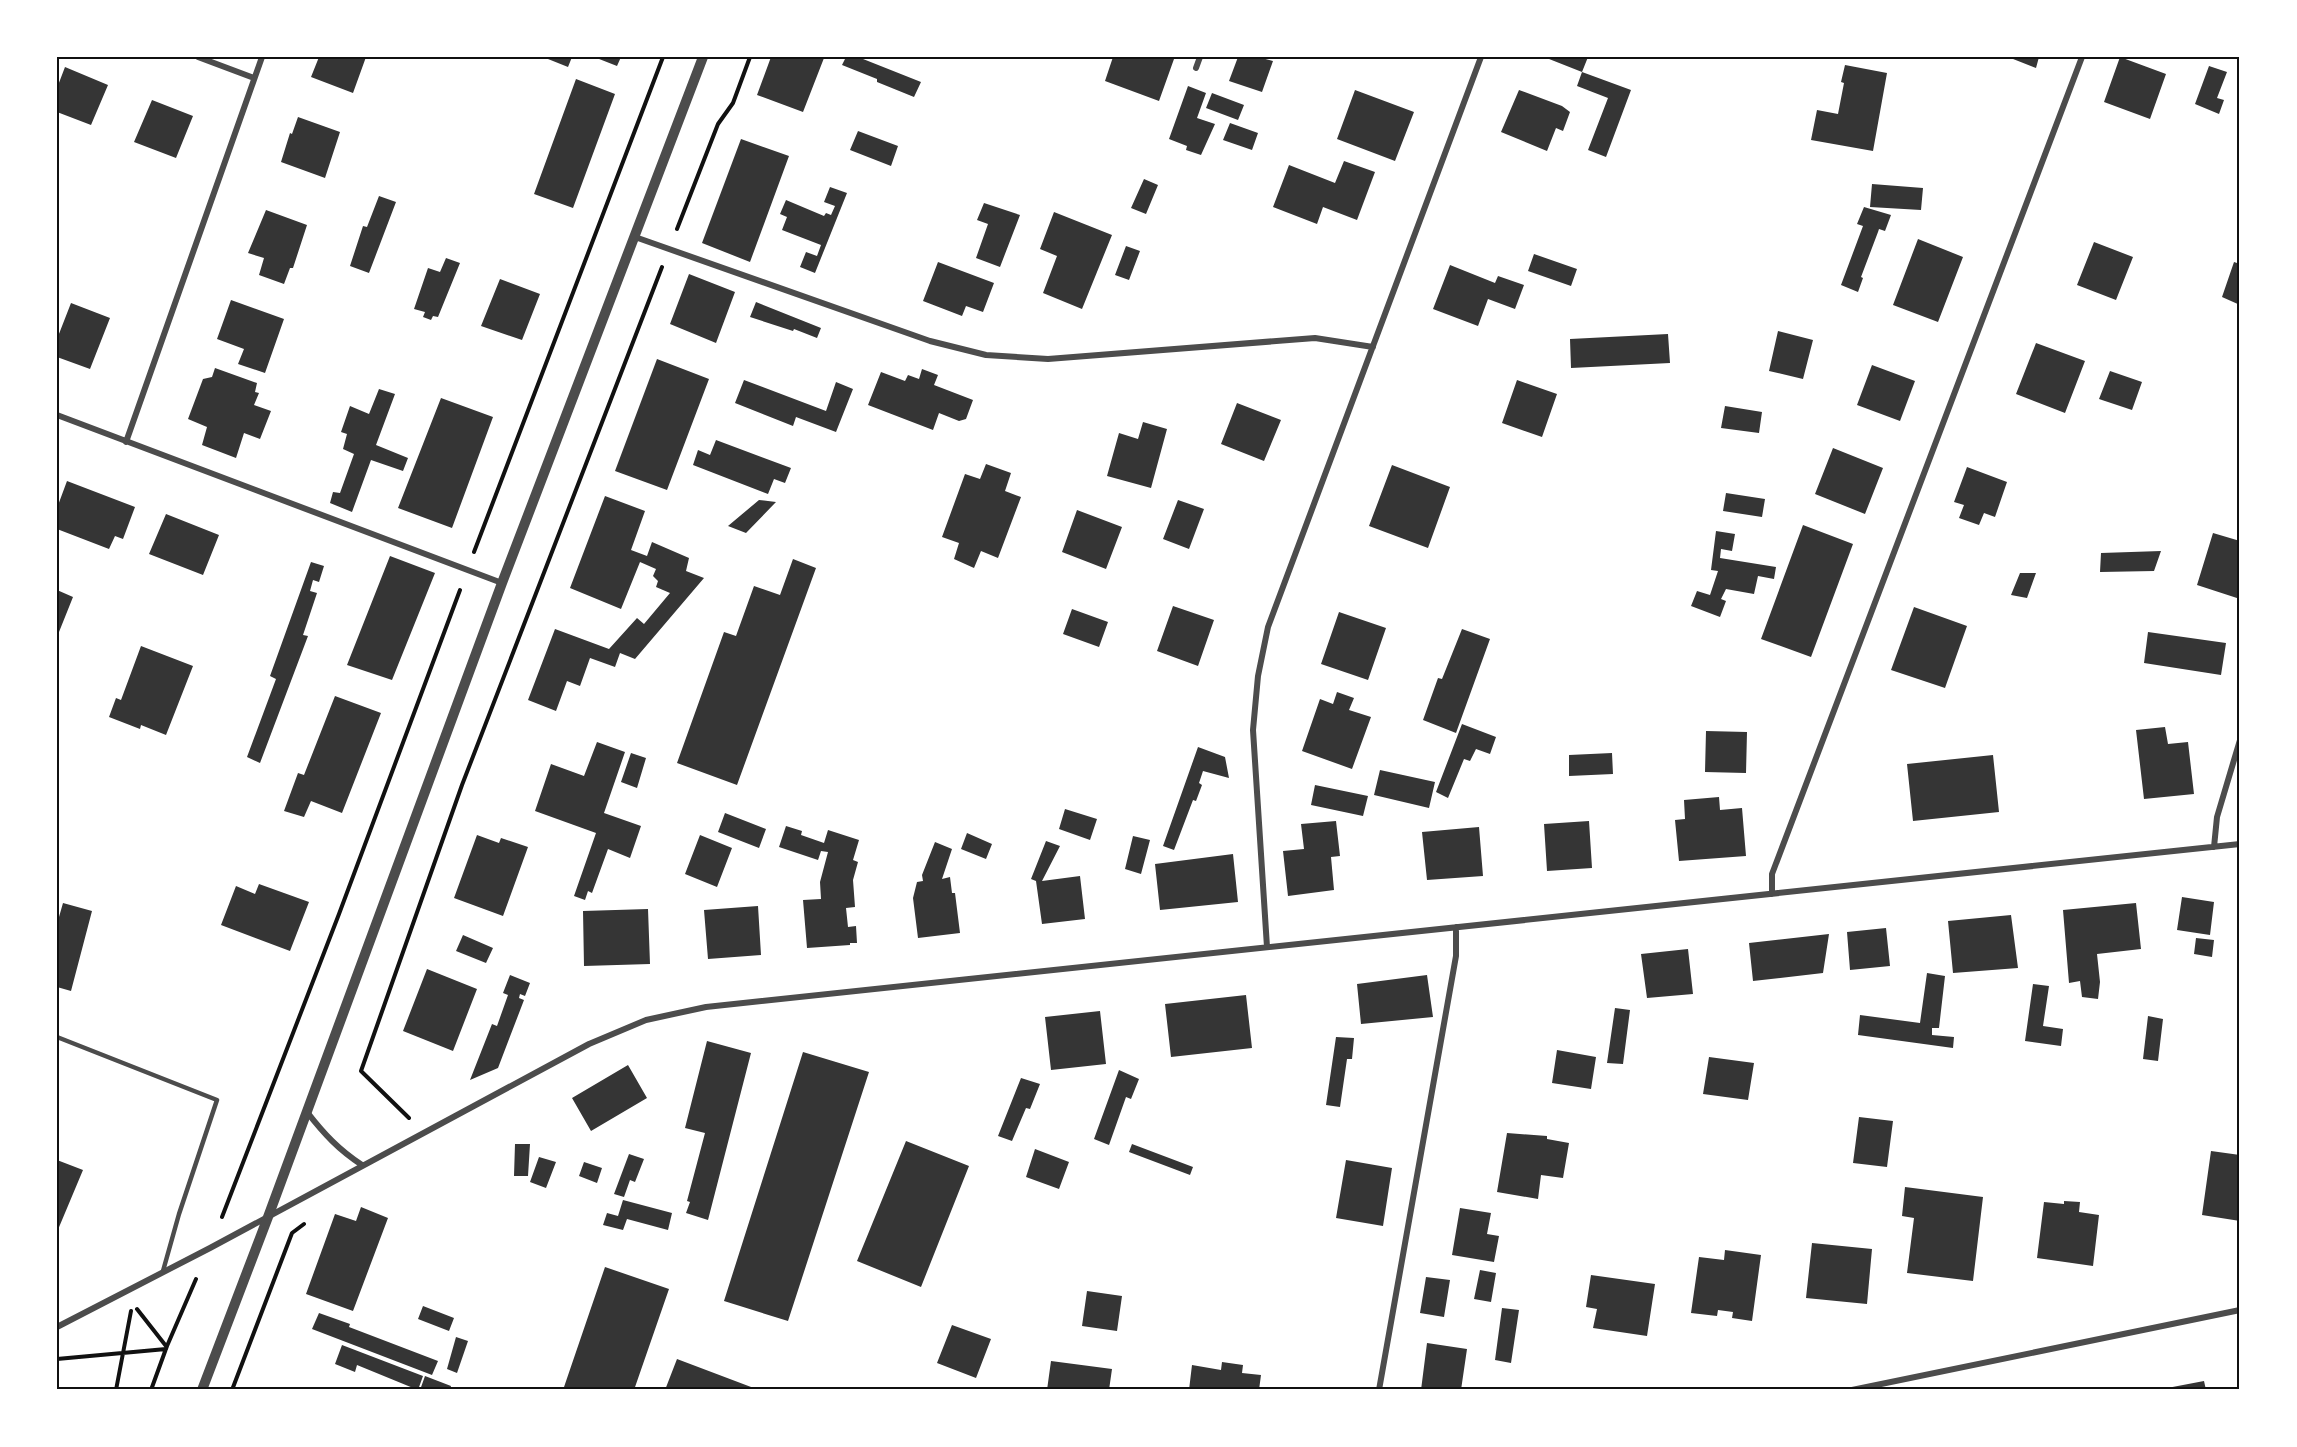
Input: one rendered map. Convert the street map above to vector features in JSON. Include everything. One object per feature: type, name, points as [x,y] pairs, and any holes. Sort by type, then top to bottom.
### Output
[{"type":"street","points":[[198,57],[254,78]]},
{"type":"street","points":[[126,442],[262,57]]},
{"type":"street","points":[[202,1390],[502,583],[703,57]]},
{"type":"street","points":[[1196,68],[1200,57]]},
{"type":"street","points":[[1268,947],[1253,730],[1258,676],[1268,627],[1481,57]]},
{"type":"street","points":[[1772,894],[1772,874],[2082,57]]},
{"type":"street","points":[[635,237],[930,341],[986,355],[1048,359],[1315,338],[1373,347]]},
{"type":"street","points":[[57,415],[502,583]]},
{"type":"street","points":[[2214,847],[2217,817],[2240,740]]},
{"type":"street","points":[[57,1327],[210,1248],[589,1044],[656,1018],[730,1004],[2240,844]]},
{"type":"street","points":[[1379,1390],[1456,956],[1456,927]]},
{"type":"street","points":[[307,1111],[341,1152],[362,1166]]},
{"type":"street","points":[[1852,1390],[2240,1310]]},
{"type":"lane","points":[[57,1037],[218,1100],[179,1214],[163,1271]]},
{"type":"path","points":[[151,1390],[166,1347],[210,1248],[330,936],[663,57]]},
{"type":"path","points":[[419,1135],[409,1118],[361,1071],[462,784],[718,124],[733,102],[750,57]]},
{"type":"path","points":[[232,1390],[292,1233],[309,1220]]},
{"type":"path","points":[[116,1390],[133,1304],[166,1347]]},
{"type":"path","points":[[57,1359],[166,1347]]},
{"type":"building","points":[[319,57],[366,57],[353,93],[311,77]]},
{"type":"building","points":[[543,57],[572,57],[568,67]]},
{"type":"building","points":[[594,57],[621,57],[617,66]]},
{"type":"building","points":[[771,57],[824,58],[803,112],[757,95]]},
{"type":"building","points":[[846,57],[858,57],[921,82],[914,97],[842,65]]},
{"type":"building","points":[[1113,57],[1174,59],[1159,101],[1105,81]]},
{"type":"building","points":[[1238,57],[1258,57],[1273,61],[1262,92],[1229,81]]},
{"type":"building","points":[[1544,57],[1588,57],[1582,72]]},
{"type":"building","points":[[2008,57],[2039,57],[2036,68]]},
{"type":"building","points":[[2120,57],[2166,74],[2150,119],[2104,102]]},
{"type":"building","points":[[1845,65],[1887,73],[1873,151],[1811,140],[1817,110],[1838,114]]},
{"type":"building","points":[[2209,66],[2227,72],[2217,98],[2224,100],[2219,114],[2195,104]]},
{"type":"building","points":[[65,67],[108,85],[91,125],[57,112],[57,88]]},
{"type":"building","points":[[1582,72],[1631,90],[1606,157],[1588,150],[1608,98],[1577,86]]},
{"type":"building","points":[[576,79],[615,94],[573,208],[534,194]]},
{"type":"building","points":[[1188,86],[1206,93],[1197,118],[1215,124],[1201,155],[1186,150],[1187,146],[1169,139]]},
{"type":"building","points":[[1355,90],[1414,112],[1395,161],[1337,139]]},
{"type":"building","points":[[1519,90],[1562,106],[1570,112],[1563,131],[1556,128],[1547,151],[1501,132]]},
{"type":"building","points":[[1212,93],[1244,105],[1238,120],[1206,108]]},
{"type":"building","points":[[152,100],[193,116],[176,158],[134,142]]},
{"type":"building","points":[[298,117],[340,132],[325,178],[281,162],[290,133],[292,134]]},
{"type":"building","points":[[1230,123],[1258,133],[1252,150],[1223,140]]},
{"type":"building","points":[[858,131],[898,146],[891,166],[850,150]]},
{"type":"building","points":[[741,139],[789,156],[750,262],[702,243]]},
{"type":"building","points":[[1344,161],[1375,172],[1357,220],[1323,207],[1317,224],[1273,207],[1289,165],[1335,183]]},
{"type":"building","points":[[1144,179],[1158,185],[1146,214],[1131,208]]},
{"type":"building","points":[[1872,184],[1923,188],[1921,210],[1870,207]]},
{"type":"building","points":[[830,187],[847,193],[815,273],[800,267],[806,252],[817,256],[821,245],[782,230],[787,217],[780,214],[786,200],[824,216],[826,213],[831,215],[835,206],[824,202]]},
{"type":"building","points":[[379,196],[396,202],[369,273],[350,266],[363,226],[367,227]]},
{"type":"building","points":[[984,203],[1020,215],[1000,267],[976,258],[988,224],[977,220]]},
{"type":"building","points":[[1864,207],[1891,215],[1885,231],[1879,229],[1861,277],[1863,278],[1858,292],[1841,285],[1863,226],[1857,224]]},
{"type":"building","points":[[266,210],[307,225],[293,268],[290,268],[284,284],[259,275],[264,258],[248,253]]},
{"type":"building","points":[[1054,212],[1112,235],[1082,309],[1043,293],[1057,256],[1040,249]]},
{"type":"building","points":[[1918,239],[1963,257],[1938,322],[1893,305]]},
{"type":"building","points":[[2094,242],[2133,257],[2116,300],[2077,285]]},
{"type":"building","points":[[1126,246],[1140,251],[1129,280],[1115,275]]},
{"type":"building","points":[[1534,254],[1577,269],[1571,286],[1528,271]]},
{"type":"building","points":[[446,258],[460,263],[438,317],[433,316],[431,320],[423,317],[425,312],[414,309],[428,268],[440,272]]},
{"type":"building","points":[[938,262],[994,283],[983,312],[966,306],[962,316],[923,301]]},
{"type":"building","points":[[2234,262],[2240,264],[2240,305],[2222,297]]},
{"type":"building","points":[[1450,265],[1495,283],[1498,276],[1524,285],[1515,309],[1488,299],[1478,326],[1433,309]]},
{"type":"building","points":[[689,274],[735,292],[716,343],[670,324]]},
{"type":"building","points":[[500,279],[540,294],[522,340],[481,326]]},
{"type":"building","points":[[231,300],[284,319],[265,373],[238,364],[244,349],[217,339]]},
{"type":"building","points":[[756,302],[821,328],[817,338],[750,317]]},
{"type":"building","points":[[71,303],[110,318],[90,369],[57,357],[57,339]]},
{"type":"building","points":[[1778,331],[1813,340],[1803,379],[1769,371]]},
{"type":"building","points":[[1668,334],[1670,363],[1571,368],[1570,339]]},
{"type":"building","points":[[2036,343],[2085,361],[2065,413],[2016,394]]},
{"type":"building","points":[[657,359],[709,379],[667,490],[615,471]]},
{"type":"building","points":[[1872,365],[1915,381],[1900,421],[1857,405]]},
{"type":"building","points":[[215,368],[257,383],[255,392],[259,393],[254,405],[271,411],[260,439],[244,433],[236,458],[202,445],[207,427],[188,419],[203,379],[212,377]]},
{"type":"building","points":[[922,369],[938,375],[934,385],[973,400],[966,419],[959,421],[939,413],[933,430],[868,405],[881,372],[905,381],[908,375],[919,379]]},
{"type":"building","points":[[2110,371],[2142,382],[2132,410],[2099,399]]},
{"type":"building","points":[[744,380],[826,411],[836,382],[853,389],[836,432],[796,417],[793,426],[735,403]]},
{"type":"building","points":[[1517,380],[1557,394],[1542,437],[1502,423]]},
{"type":"building","points":[[379,389],[395,394],[376,445],[408,458],[403,471],[371,460],[352,512],[330,503],[333,492],[340,493],[354,454],[343,449],[347,434],[341,432],[350,406],[369,414]]},
{"type":"building","points":[[441,398],[493,417],[452,528],[398,508]]},
{"type":"building","points":[[1237,403],[1281,420],[1264,461],[1221,444]]},
{"type":"building","points":[[1725,406],[1762,412],[1759,433],[1721,428]]},
{"type":"building","points":[[1143,422],[1167,429],[1151,488],[1107,476],[1119,433],[1138,439]]},
{"type":"building","points":[[716,440],[791,468],[785,483],[774,479],[768,494],[693,465],[698,450],[710,455]]},
{"type":"building","points":[[1833,448],[1883,468],[1865,514],[1815,494]]},
{"type":"building","points":[[986,464],[1011,473],[1005,491],[1021,497],[998,558],[981,551],[974,568],[954,559],[959,543],[942,537],[965,474],[980,479]]},
{"type":"building","points":[[1392,465],[1450,487],[1428,548],[1369,526]]},
{"type":"building","points":[[1967,467],[2007,482],[1995,517],[1984,513],[1979,525],[1959,518],[1964,505],[1954,502]]},
{"type":"building","points":[[67,481],[135,507],[123,539],[115,536],[109,549],[57,529],[57,508]]},
{"type":"building","points":[[1726,493],[1765,499],[1762,517],[1723,511]]},
{"type":"building","points":[[605,496],[645,511],[631,550],[647,556],[652,542],[689,558],[686,571],[704,578],[635,659],[620,653],[615,667],[590,658],[580,686],[567,681],[556,711],[528,700],[555,629],[609,649],[637,618],[644,624],[670,593],[656,587],[658,581],[653,576],[656,569],[640,562],[621,609],[570,588]]},
{"type":"building","points":[[759,500],[776,502],[746,533],[728,526]]},
{"type":"building","points":[[1178,500],[1204,509],[1189,549],[1163,539]]},
{"type":"building","points":[[1077,510],[1122,527],[1106,569],[1062,552]]},
{"type":"building","points":[[166,514],[219,535],[203,575],[149,554]]},
{"type":"building","points":[[1803,525],[1853,544],[1811,657],[1761,639]]},
{"type":"building","points":[[1716,531],[1735,534],[1732,551],[1721,549],[1720,558],[1776,567],[1774,579],[1758,576],[1754,594],[1726,589],[1721,599],[1726,601],[1720,617],[1691,606],[1697,591],[1710,595],[1718,571],[1711,570]]},
{"type":"building","points":[[2213,533],[2240,541],[2240,599],[2197,585]]},
{"type":"building","points":[[2161,551],[2154,571],[2100,572],[2101,553]]},
{"type":"building","points":[[390,556],[435,573],[392,680],[347,665]]},
{"type":"building","points":[[793,559],[816,568],[737,785],[677,763],[724,632],[736,636],[754,586],[780,595]]},
{"type":"building","points":[[311,562],[324,566],[319,582],[313,580],[310,591],[317,593],[303,635],[308,636],[260,763],[247,757],[276,679],[270,676]]},
{"type":"building","points":[[2020,573],[2036,573],[2027,598],[2011,595]]},
{"type":"building","points":[[57,590],[73,597],[57,637]]},
{"type":"building","points":[[1173,606],[1214,620],[1198,666],[1157,651]]},
{"type":"building","points":[[1914,607],[1967,626],[1945,688],[1891,670]]},
{"type":"building","points":[[1072,609],[1108,622],[1099,647],[1063,634]]},
{"type":"building","points":[[1339,612],[1386,628],[1368,680],[1321,664]]},
{"type":"building","points":[[1462,629],[1490,639],[1456,733],[1423,720],[1438,678],[1442,679]]},
{"type":"building","points":[[2148,632],[2226,643],[2221,675],[2144,663]]},
{"type":"building","points":[[141,646],[193,666],[166,735],[141,725],[140,729],[109,717],[116,698],[121,700]]},
{"type":"building","points":[[1337,692],[1354,698],[1349,710],[1371,717],[1352,769],[1302,751],[1320,699],[1333,704]]},
{"type":"building","points":[[335,696],[381,713],[342,813],[311,801],[304,817],[284,811],[298,773],[304,775]]},
{"type":"building","points":[[1462,724],[1496,737],[1490,754],[1476,749],[1470,761],[1464,759],[1448,798],[1436,792]]},
{"type":"building","points":[[2165,727],[2168,744],[2188,742],[2194,794],[2144,799],[2136,730]]},
{"type":"building","points":[[1706,731],[1747,732],[1746,773],[1705,772]]},
{"type":"building","points":[[597,742],[625,752],[604,813],[641,826],[630,858],[608,849],[592,893],[588,891],[585,900],[574,896],[596,833],[535,811],[551,764],[584,776]]},
{"type":"building","points":[[1198,747],[1225,757],[1229,778],[1203,771],[1199,783],[1202,785],[1196,801],[1193,800],[1174,850],[1163,846]]},
{"type":"building","points":[[631,753],[646,758],[637,788],[621,782]]},
{"type":"building","points":[[1612,753],[1613,774],[1569,776],[1569,755]]},
{"type":"building","points":[[1993,755],[1999,812],[1913,821],[1907,764]]},
{"type":"building","points":[[1380,770],[1435,782],[1429,808],[1374,795]]},
{"type":"building","points":[[1315,785],[1368,796],[1363,816],[1311,805]]},
{"type":"building","points":[[1719,797],[1720,810],[1742,808],[1746,856],[1679,861],[1675,820],[1685,819],[1684,800]]},
{"type":"building","points":[[1065,809],[1097,819],[1090,840],[1059,829]]},
{"type":"building","points":[[725,813],[766,829],[759,848],[718,832]]},
{"type":"building","points":[[1336,821],[1340,856],[1331,857],[1334,890],[1288,896],[1283,851],[1304,849],[1301,824]]},
{"type":"building","points":[[1589,821],[1592,868],[1547,871],[1544,824]]},
{"type":"building","points":[[786,826],[802,831],[801,835],[824,843],[828,830],[859,840],[853,860],[858,862],[853,880],[855,907],[846,908],[848,927],[856,926],[857,943],[807,948],[803,900],[821,899],[820,882],[828,852],[821,851],[818,860],[779,847]]},
{"type":"building","points":[[1479,827],[1483,876],[1427,880],[1422,832]]},
{"type":"building","points":[[967,833],[992,844],[986,859],[961,849]]},
{"type":"building","points":[[477,835],[499,843],[501,838],[528,847],[503,916],[454,898]]},
{"type":"building","points":[[700,835],[732,848],[717,887],[685,874]]},
{"type":"building","points":[[1133,836],[1150,840],[1141,874],[1125,869]]},
{"type":"building","points":[[1046,841],[1060,846],[1042,881],[1080,876],[1085,919],[1042,924],[1036,881],[1031,879]]},
{"type":"building","points":[[935,842],[952,849],[942,879],[950,877],[952,893],[955,893],[960,933],[918,938],[913,898],[917,882],[923,881],[922,875]]},
{"type":"building","points":[[1233,854],[1238,902],[1160,910],[1155,864]]},
{"type":"building","points":[[259,884],[309,902],[290,951],[221,925],[236,886],[255,894]]},
{"type":"building","points":[[2182,897],[2214,902],[2210,935],[2177,930]]},
{"type":"building","points":[[63,903],[92,911],[71,991],[57,987],[57,924]]},
{"type":"building","points":[[2136,903],[2141,949],[2097,954],[2100,982],[2098,999],[2082,997],[2080,981],[2069,983],[2063,910]]},
{"type":"building","points":[[758,906],[761,955],[708,959],[704,910]]},
{"type":"building","points":[[648,909],[650,964],[584,966],[583,911]]},
{"type":"building","points":[[2011,915],[2018,968],[1953,973],[1948,921]]},
{"type":"building","points":[[1886,928],[1890,966],[1850,970],[1847,932]]},
{"type":"building","points":[[1829,934],[1823,973],[1753,981],[1749,943]]},
{"type":"building","points":[[463,935],[493,948],[486,963],[456,951]]},
{"type":"building","points":[[2196,938],[2214,940],[2212,957],[2194,954]]},
{"type":"building","points":[[1688,949],[1693,994],[1647,998],[1641,954]]},
{"type":"building","points":[[427,969],[477,989],[453,1051],[403,1031]]},
{"type":"building","points":[[1927,973],[1945,976],[1939,1028],[1932,1028],[1932,1035],[1954,1037],[1953,1048],[1858,1035],[1860,1015],[1920,1023]]},
{"type":"building","points":[[510,975],[530,983],[525,996],[520,994],[519,998],[524,1000],[498,1068],[470,1080],[492,1024],[497,1026],[508,995],[503,993]]},
{"type":"building","points":[[1427,975],[1433,1017],[1361,1024],[1357,984]]},
{"type":"building","points":[[2033,984],[2049,986],[2043,1026],[2063,1029],[2061,1046],[2025,1041]]},
{"type":"building","points":[[1246,995],[1252,1048],[1171,1057],[1165,1004]]},
{"type":"building","points":[[1615,1008],[1630,1010],[1623,1064],[1607,1063]]},
{"type":"building","points":[[1100,1011],[1106,1064],[1051,1070],[1045,1017]]},
{"type":"building","points":[[2148,1016],[2163,1019],[2158,1061],[2143,1059]]},
{"type":"building","points":[[1336,1037],[1354,1038],[1352,1059],[1347,1059],[1340,1107],[1326,1105]]},
{"type":"building","points":[[707,1041],[751,1053],[708,1220],[686,1213],[705,1133],[685,1128]]},
{"type":"building","points":[[1557,1050],[1596,1057],[1591,1089],[1552,1083]]},
{"type":"building","points":[[803,1052],[869,1072],[788,1321],[724,1301]]},
{"type":"building","points":[[1709,1057],[1754,1063],[1748,1100],[1703,1094]]},
{"type":"building","points":[[628,1065],[647,1098],[591,1131],[572,1098]]},
{"type":"building","points":[[1119,1070],[1139,1079],[1131,1099],[1126,1097],[1109,1145],[1094,1139]]},
{"type":"building","points":[[1021,1078],[1040,1084],[1030,1109],[1026,1108],[1012,1141],[998,1136]]},
{"type":"building","points":[[1859,1117],[1893,1121],[1887,1167],[1853,1163]]},
{"type":"building","points":[[1507,1133],[1547,1136],[1547,1139],[1569,1143],[1563,1178],[1541,1175],[1538,1199],[1497,1192]]},
{"type":"building","points":[[906,1141],[969,1166],[921,1287],[857,1261]]},
{"type":"building","points":[[515,1144],[530,1144],[528,1176],[514,1176]]},
{"type":"building","points":[[1132,1144],[1193,1167],[1190,1175],[1129,1152]]},
{"type":"building","points":[[1035,1149],[1069,1162],[1059,1189],[1026,1177]]},
{"type":"building","points":[[2211,1151],[2240,1155],[2240,1221],[2202,1215]]},
{"type":"building","points":[[629,1154],[644,1159],[635,1182],[630,1180],[624,1197],[614,1194]]},
{"type":"building","points":[[539,1157],[556,1162],[546,1188],[530,1182]]},
{"type":"building","points":[[57,1160],[83,1170],[57,1232]]},
{"type":"building","points":[[1346,1160],[1392,1168],[1383,1226],[1336,1218]]},
{"type":"building","points":[[584,1162],[602,1168],[597,1183],[579,1176]]},
{"type":"building","points":[[1905,1187],[1983,1197],[1973,1281],[1907,1273],[1914,1218],[1902,1216]]},
{"type":"building","points":[[623,1200],[672,1213],[668,1230],[627,1219],[623,1230],[603,1225],[607,1213],[618,1216]]},
{"type":"building","points":[[2064,1201],[2080,1202],[2079,1212],[2099,1215],[2093,1266],[2037,1258],[2044,1202],[2064,1204]]},
{"type":"building","points":[[361,1207],[388,1218],[353,1311],[306,1294],[335,1214],[356,1221]]},
{"type":"building","points":[[1460,1208],[1491,1213],[1487,1234],[1499,1236],[1494,1262],[1452,1255]]},
{"type":"building","points":[[1812,1243],[1872,1249],[1867,1304],[1806,1298]]},
{"type":"building","points":[[1725,1250],[1761,1255],[1752,1321],[1732,1318],[1733,1312],[1718,1310],[1717,1316],[1691,1313],[1699,1257],[1724,1260]]},
{"type":"building","points":[[605,1267],[669,1289],[634,1390],[563,1390]]},
{"type":"building","points":[[1480,1270],[1496,1273],[1491,1302],[1474,1299]]},
{"type":"building","points":[[1591,1275],[1655,1284],[1647,1336],[1593,1328],[1597,1309],[1586,1307]]},
{"type":"building","points":[[1426,1277],[1450,1280],[1444,1317],[1420,1313]]},
{"type":"building","points":[[1087,1291],[1122,1296],[1117,1331],[1082,1326]]},
{"type":"building","points":[[423,1306],[454,1318],[449,1331],[418,1319]]},
{"type":"building","points":[[1502,1308],[1519,1310],[1511,1363],[1495,1360]]},
{"type":"building","points":[[319,1313],[438,1361],[432,1375],[312,1329]]},
{"type":"building","points":[[952,1325],[991,1339],[976,1378],[937,1363]]},
{"type":"building","points":[[456,1337],[468,1341],[457,1373],[447,1369]]},
{"type":"building","points":[[1427,1343],[1467,1349],[1461,1390],[1421,1390]]},
{"type":"building","points":[[342,1345],[423,1376],[418,1390],[357,1365],[355,1372],[335,1364]]},
{"type":"building","points":[[677,1359],[759,1390],[665,1390]]},
{"type":"building","points":[[1051,1361],[1112,1369],[1109,1390],[1047,1390]]},
{"type":"building","points":[[1222,1362],[1243,1365],[1242,1373],[1261,1375],[1259,1390],[1189,1390],[1192,1365],[1221,1370]]},
{"type":"building","points":[[425,1376],[451,1386],[450,1390],[420,1390]]},
{"type":"building","points":[[2204,1381],[2206,1390],[2162,1390],[2162,1389]]}]
